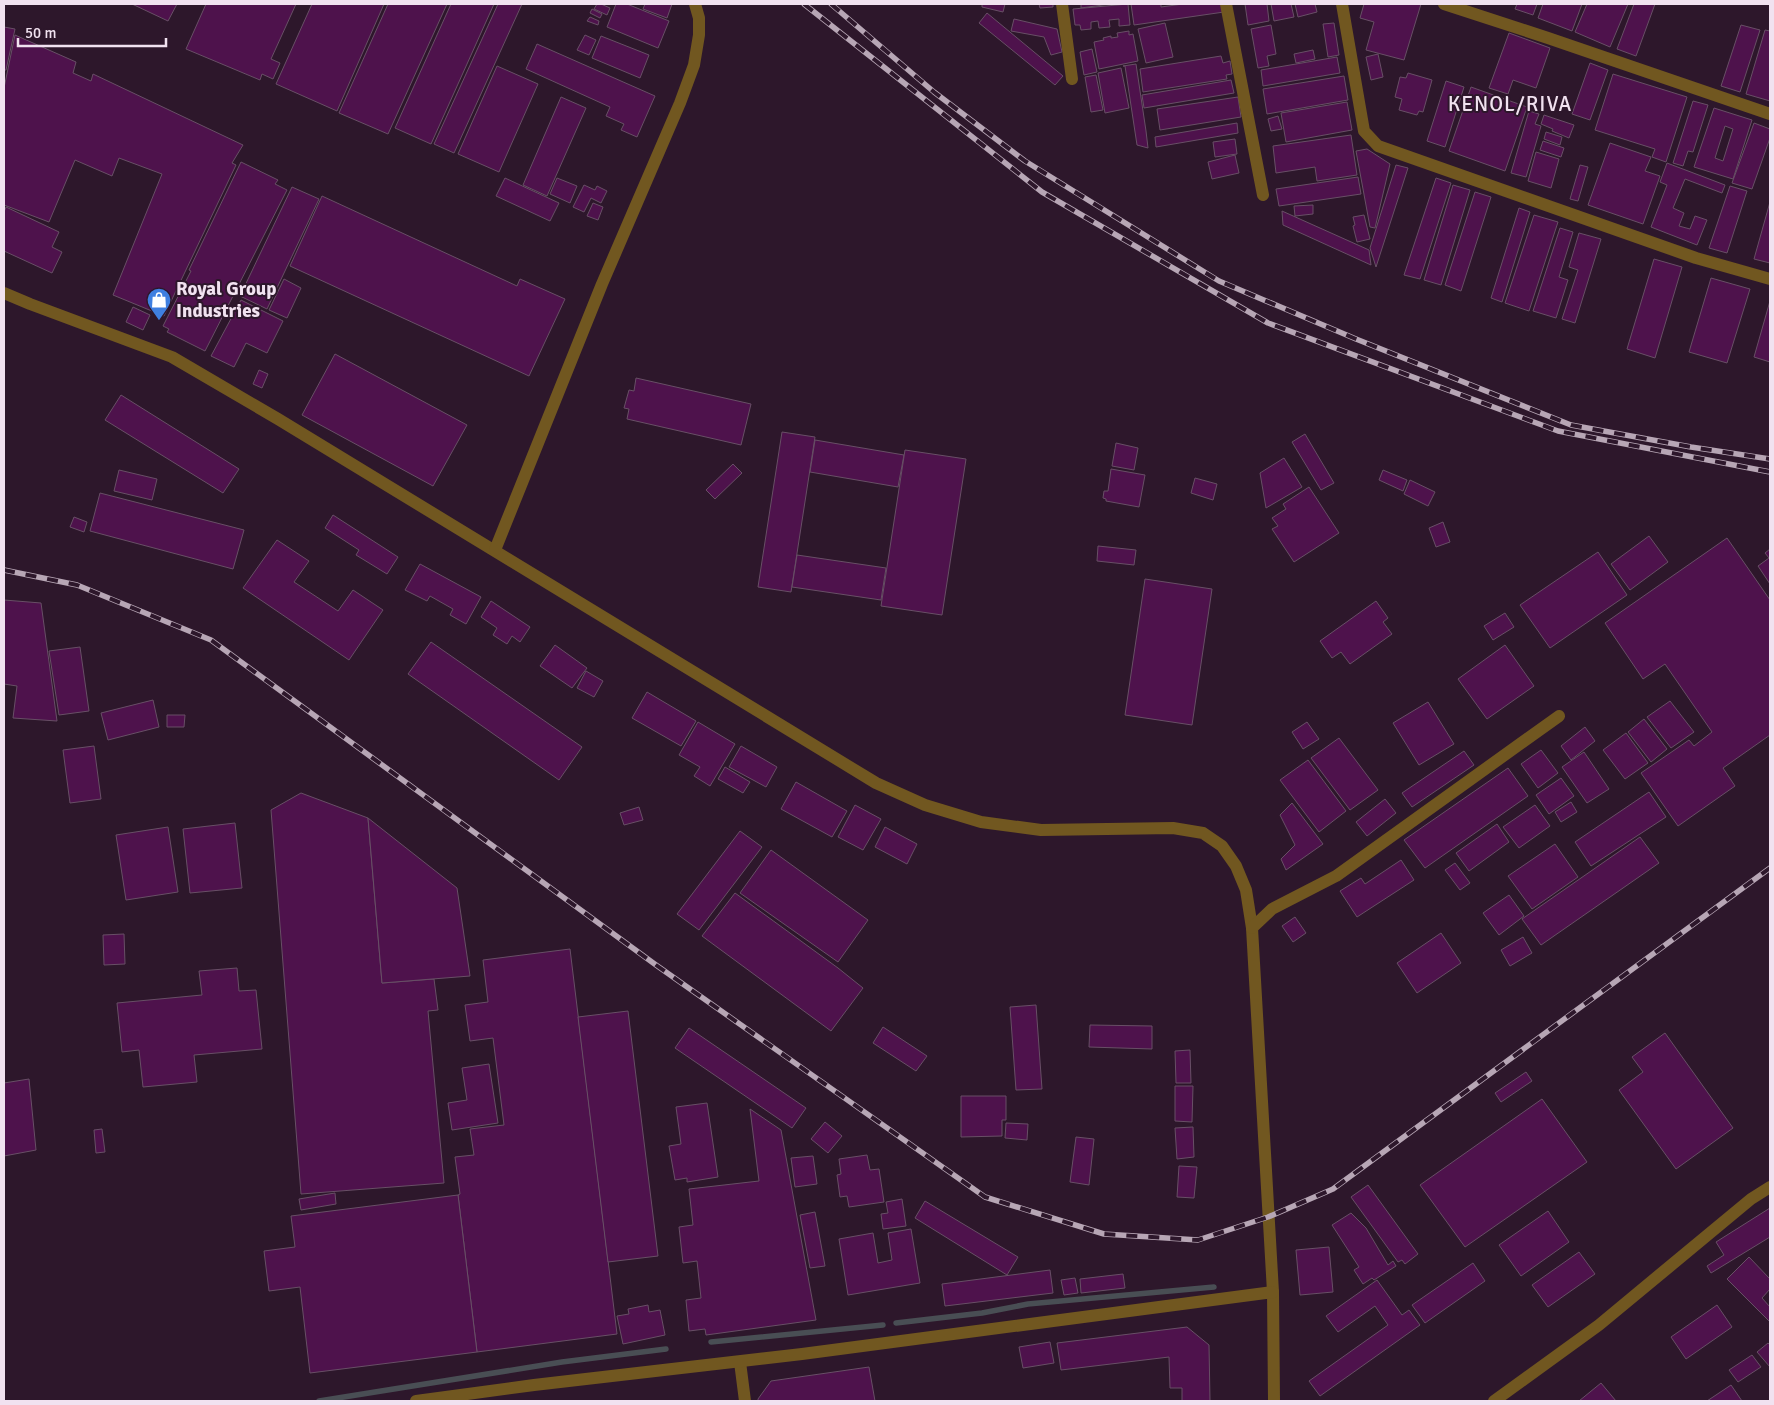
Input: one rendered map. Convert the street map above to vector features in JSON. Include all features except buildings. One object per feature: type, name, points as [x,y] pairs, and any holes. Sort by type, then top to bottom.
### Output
[{"type":"street","points":[[495,550],[602,284],[680,103],[694,64],[699,35],[699,18],[695,4]]},
{"type":"street","points":[[1062,4],[1072,79]]},
{"type":"street","points":[[1226,4],[1263,195]]},
{"type":"street","points":[[1342,4],[1364,131],[1378,146],[1696,258],[1770,278]]},
{"type":"street","points":[[1444,4],[1770,114]]},
{"type":"street","points":[[4,293],[172,357],[495,550],[876,783],[925,805],[981,822],[1041,830],[1173,828],[1203,833],[1222,846],[1236,866],[1246,890],[1252,928],[1273,1292],[1274,1401]]},
{"type":"street","points":[[1252,928],[1272,909],[1336,876],[1559,716]]},
{"type":"street","points":[[1494,1401],[1599,1325],[1751,1199],[1770,1187]]},
{"type":"street","points":[[416,1401],[534,1385],[740,1362],[1273,1292]]},
{"type":"street","points":[[740,1362],[745,1401]]},
{"type":"waterway","points":[[896,1323],[982,1313],[1028,1304],[1214,1287]]},
{"type":"waterway","points":[[711,1342],[883,1325]]},
{"type":"waterway","points":[[319,1401],[562,1362],[666,1349]]},
{"type":"railway","points":[[804,4],[1042,192],[1268,323],[1558,431],[1770,472]]},
{"type":"railway","points":[[831,4],[934,92],[1025,161],[1219,281],[1356,339],[1571,425],[1770,459]]},
{"type":"railway","points":[[4,570],[77,585],[211,640],[656,965],[985,1197],[1104,1234],[1198,1240],[1268,1217],[1333,1189],[1770,868]]},
{"type":"place","name":"Royal Group Industries","points":[[159,321]]},
{"type":"district","name":"KENOL/RIVA","points":[[1510,104]]}]
